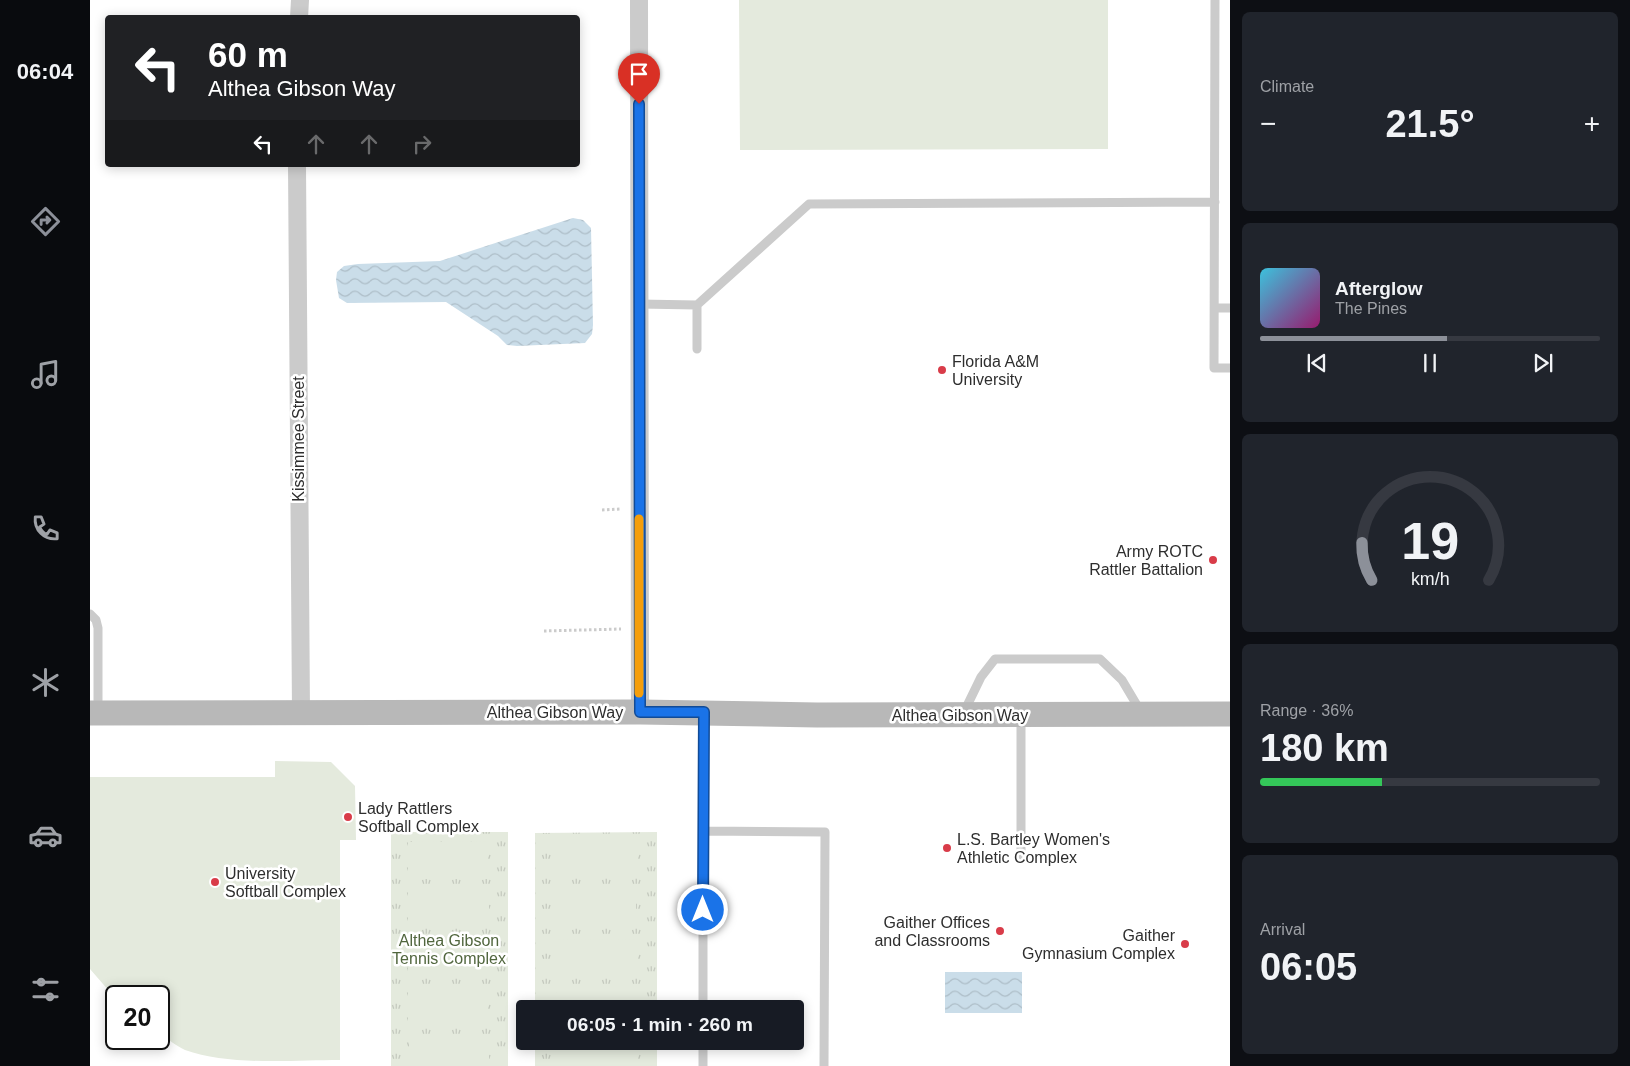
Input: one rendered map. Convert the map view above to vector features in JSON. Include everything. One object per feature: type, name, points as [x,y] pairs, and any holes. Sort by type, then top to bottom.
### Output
[{"type":"street","points":[[299,15],[300,0]]},
{"type":"street","points":[[639,0],[640,712]]},
{"type":"street","name":"Kissimmee Street","points":[[297,167],[301,712]]},
{"type":"street","name":"Althea Gibson Way","points":[[94,713],[704,712],[817,714],[1230,714]]},
{"type":"lane","points":[[1215,0],[1214,368],[1230,368]]},
{"type":"lane","points":[[639,304],[697,304],[809,204],[1215,202]]},
{"type":"lane","points":[[697,304],[697,349]]},
{"type":"lane","points":[[1215,308],[1230,308]]},
{"type":"lane","points":[[90,614],[96,620],[98,628],[94,713]]},
{"type":"lane","points":[[962,714],[982,677],[995,659],[1100,659],[1122,680],[1143,714]]},
{"type":"lane","points":[[703,1000],[704,712]]},
{"type":"lane","points":[[1020,714],[1021,857]]},
{"type":"lane","points":[[703,831],[825,832],[824,1066]]},
{"type":"lane","points":[[703,1050],[703,1066]]},
{"type":"path","points":[[544,631],[624,629]]},
{"type":"green space","points":[[739,0],[1108,0],[1108,149],[740,150]]},
{"type":"green space","name":"University Softball Complex","points":[[275,761],[331,762],[355,786],[356,840],[340,840],[340,1060],[241,1060],[202,1055],[185,1050],[170,1041],[170,985],[105,986],[90,969],[90,777],[275,777]]},
{"type":"green space","name":"Althea Gibson Tennis Complex","points":[[391,832],[508,832],[508,1066],[391,1066]]},
{"type":"green space","points":[[657,832],[657,1000],[535,1000],[535,833]]},
{"type":"green space","points":[[488,841],[488,879],[408,879],[408,842]]},
{"type":"green space","points":[[556,841],[637,841],[637,878],[556,878]]},
{"type":"green space","points":[[408,891],[489,891],[489,928],[408,928]]},
{"type":"green space","points":[[556,891],[636,891],[636,928],[556,928]]},
{"type":"green space","points":[[637,939],[637,977],[556,977],[556,940]]},
{"type":"green space","points":[[408,940],[488,940],[488,977],[408,977]]},
{"type":"green space","points":[[408,989],[488,989],[488,1026],[408,1026]]},
{"type":"green space","points":[[557,989],[637,989],[637,1000],[557,1000]]},
{"type":"green space","points":[[409,1039],[489,1039],[489,1066],[409,1066]]},
{"type":"green space","points":[[535,1050],[657,1050],[657,1066],[535,1066]]},
{"type":"green space","points":[[557,1050],[637,1050],[637,1066],[557,1066]]},
{"type":"water","points":[[573,218],[583,220],[591,228],[593,325],[592,334],[585,343],[507,345],[498,336],[446,302],[347,303],[339,298],[336,280],[337,272],[344,266],[440,261]]},
{"type":"water","points":[[945,972],[1022,972],[1022,1013],[945,1013]]},
{"type":"slow traffic","points":[[639,519],[639,693]]},
{"type":"place","name":"Florida A&M University","points":[[942,370]]},
{"type":"place","name":"Army ROTC Rattler Battalion","points":[[1213,560]]},
{"type":"place","name":"Lady Rattlers Softball Complex","points":[[348,817]]},
{"type":"place","name":"L.S. Bartley Women's Athletic Complex","points":[[947,848]]},
{"type":"place","name":"University Softball Complex","points":[[215,882]]},
{"type":"place","name":"Gaither Offices and Classrooms","points":[[1000,931]]},
{"type":"place","name":"Gaither Gymnasium Complex","points":[[1185,944]]},
{"type":"route","points":[[639,104],[640,712],[704,712],[703,910]]}]
